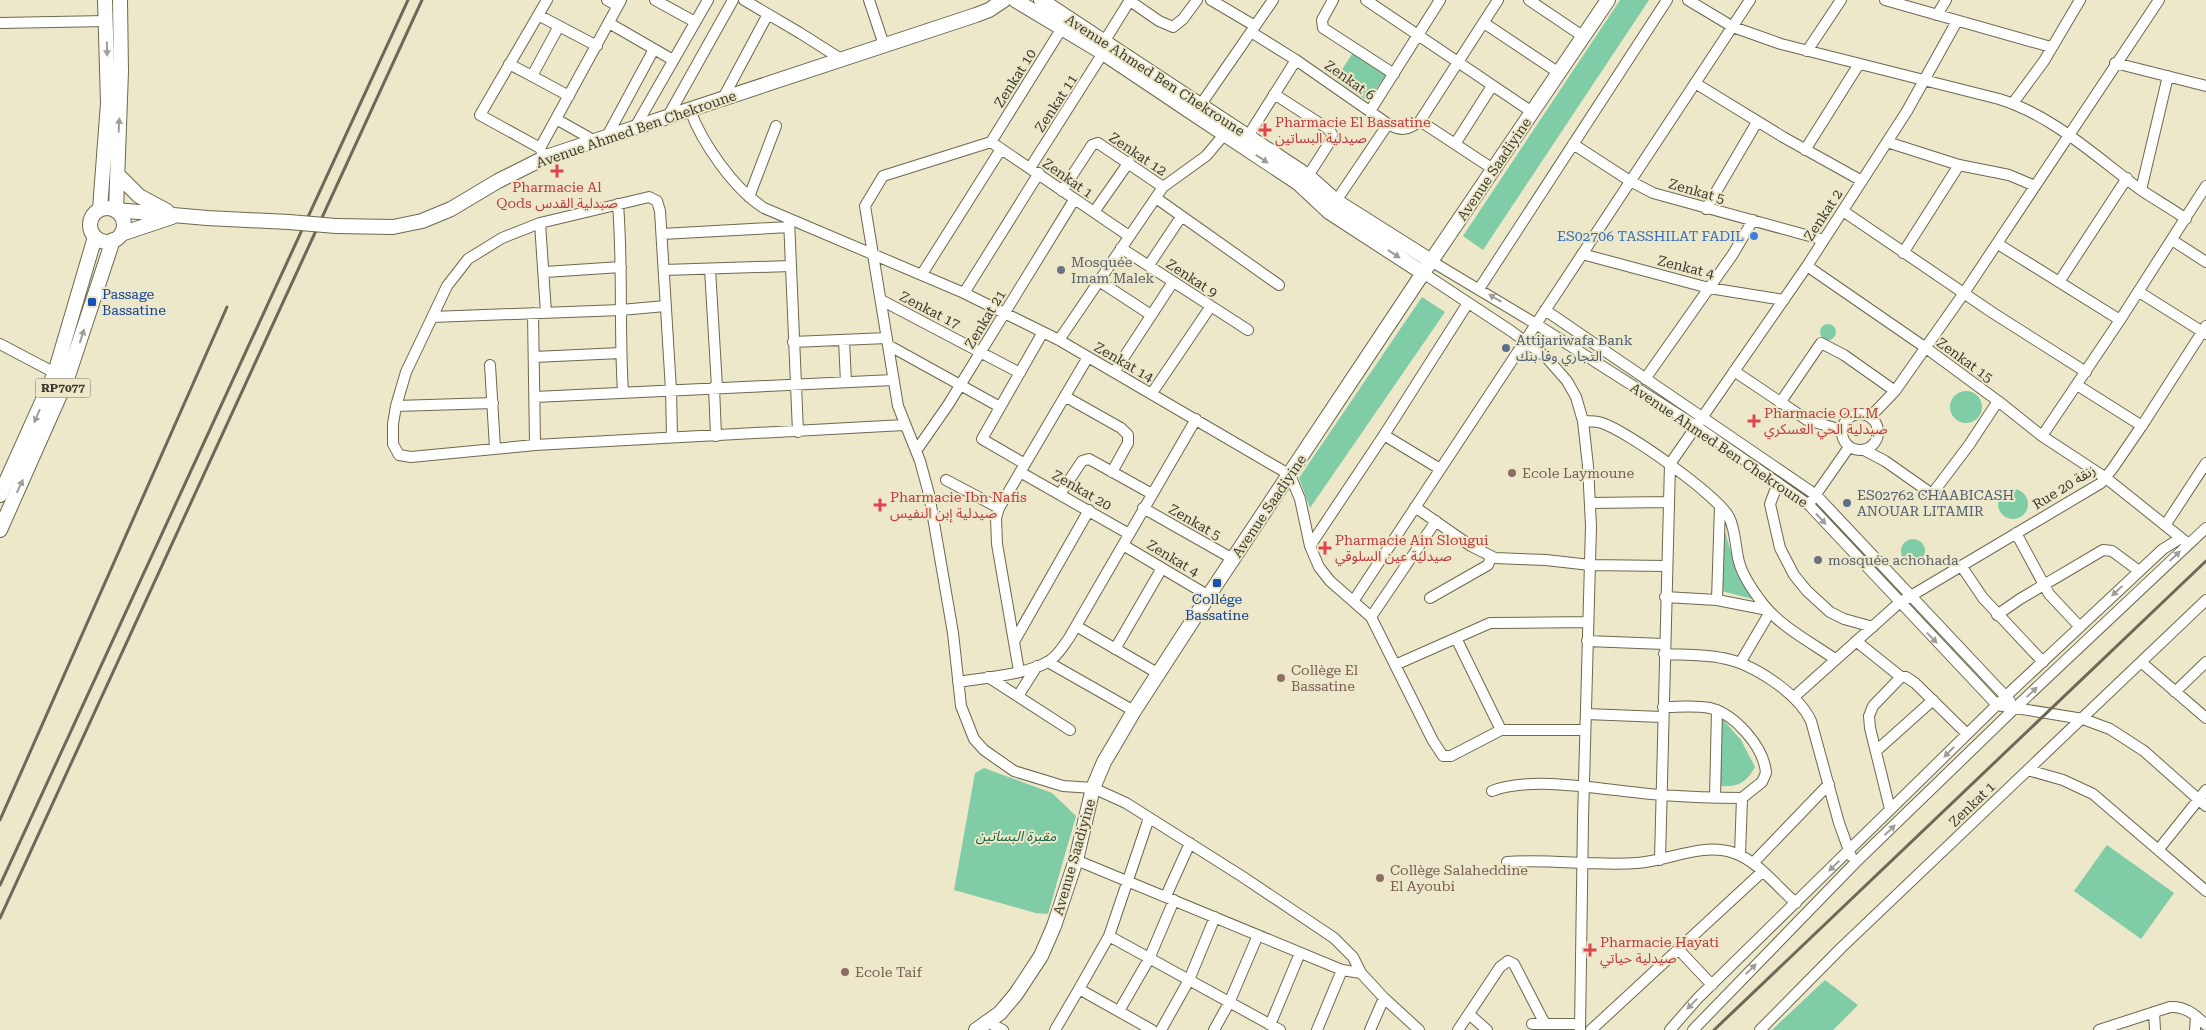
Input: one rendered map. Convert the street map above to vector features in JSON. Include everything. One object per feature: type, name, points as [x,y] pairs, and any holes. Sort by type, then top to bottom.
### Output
[{"type":"main road","name":"RP7077","points":[[0,495],[55,373],[95,237],[91,222],[92,217],[100,209],[108,103],[105,0]]},
{"type":"main road","name":"RP7077","points":[[0,530],[67,379],[117,237],[124,229],[123,218],[116,210],[121,71],[120,0]]},
{"type":"main road","name":"Avenue Ahmed Ben Chekroune","points":[[116,210],[336,226],[393,228],[422,221],[451,209],[543,153],[600,140],[722,100],[976,15],[989,10],[1004,0]]},
{"type":"main road","name":"Avenue Ahmed Ben Chekroune","points":[[1015,0],[1062,28],[1104,48]]},
{"type":"main road","name":"Avenue Ahmed Ben Chekroune","points":[[1041,0],[1104,48],[1228,130],[1298,183],[1329,212],[1427,267]]},
{"type":"main road","name":"Avenue Saadiyine","points":[[982,1026],[1000,1013],[1016,994],[1041,956],[1054,926],[1076,860],[1094,788],[1104,762],[1134,711],[1427,267],[1608,0]]},
{"type":"main road","name":"Avenue Ahmed Ben Chekroune","points":[[1228,130],[1248,136],[1308,176],[1336,201],[1427,267]]},
{"type":"main road","points":[[117,174],[139,196],[177,215]]},
{"type":"main road","points":[[100,209],[116,210]]},
{"type":"main road","name":"Avenue Ahmed Ben Chekroune","points":[[117,237],[177,215]]},
{"type":"main road","points":[[95,237],[104,241],[117,237]]},
{"type":"street","points":[[547,0],[480,115],[543,153],[556,119],[619,3],[607,0]]},
{"type":"street","points":[[655,0],[695,22]]},
{"type":"street","points":[[634,129],[708,0]]},
{"type":"street","points":[[667,118],[733,0]]},
{"type":"street","points":[[744,0],[825,48],[841,60]]},
{"type":"street","points":[[869,0],[884,45]]},
{"type":"street","points":[[1130,1],[1167,26],[1173,27],[1183,19],[1197,0]]},
{"type":"street","points":[[1211,0],[1253,29]]},
{"type":"street","points":[[1197,109],[1273,0]]},
{"type":"street","points":[[1333,0],[1322,20],[1323,28],[1394,74]]},
{"type":"street","points":[[1366,0],[1532,112]]},
{"type":"street","points":[[1370,111],[1440,0]]},
{"type":"street","points":[[1336,201],[1388,124],[1397,129],[1405,130],[1420,121],[1498,0]]},
{"type":"street","points":[[1529,0],[1584,36]]},
{"type":"street","points":[[1479,289],[1667,0]]},
{"type":"street","points":[[1688,0],[1732,27],[1807,51],[2013,104],[2044,118],[2141,190],[2186,219]]},
{"type":"street","points":[[1354,600],[1750,0]]},
{"type":"street","points":[[1807,51],[1841,0]]},
{"type":"street","points":[[1885,0],[2051,47]]},
{"type":"street","points":[[1937,15],[1946,0]]},
{"type":"street","points":[[2013,104],[2080,0]]},
{"type":"street","points":[[1870,417],[1895,391],[1926,348],[1998,244],[2115,63],[2159,0]]},
{"type":"street","name":"Zenkat 11","points":[[964,293],[1130,1]]},
{"type":"street","points":[[722,100],[768,14]]},
{"type":"street","points":[[538,15],[597,46]]},
{"type":"street","points":[[0,23],[107,20]]},
{"type":"street","name":"Zenkat 2","points":[[1670,464],[1784,300],[1888,142],[1957,21]]},
{"type":"street","points":[[609,23],[673,60]]},
{"type":"street","points":[[1484,23],[1559,73]]},
{"type":"street","points":[[532,76],[559,26]]},
{"type":"street","name":"Zenkat 10","points":[[991,142],[1062,28]]},
{"type":"street","name":"Zenkat 6","points":[[1253,29],[1388,124]]},
{"type":"street","points":[[556,119],[600,140],[654,49]]},
{"type":"street","points":[[1248,136],[1296,60]]},
{"type":"street","points":[[2115,63],[2206,86]]},
{"type":"street","points":[[509,64],[569,96]]},
{"type":"street","points":[[1805,150],[1859,64]]},
{"type":"street","points":[[2141,190],[2168,76]]},
{"type":"street","points":[[1695,83],[1757,122],[1862,181]]},
{"type":"street","points":[[1455,144],[1492,86]]},
{"type":"street","points":[[1274,94],[1327,128],[1332,136],[1308,176]]},
{"type":"street","name":"Zenkat 14","points":[[690,110],[700,132],[739,188],[764,208],[789,223],[872,252],[1004,312],[1115,371],[1290,475]]},
{"type":"street","points":[[1420,121],[1493,169]]},
{"type":"street","points":[[1706,209],[1757,122]]},
{"type":"street","points":[[749,197],[776,126]]},
{"type":"street","points":[[1059,340],[1163,187],[1198,162],[1228,130]]},
{"type":"street","points":[[991,142],[883,176],[865,206],[893,380],[904,425],[916,450],[929,494],[938,541],[961,706],[974,739],[984,750],[1014,771],[1037,780],[1063,786],[1094,788],[1126,803],[1190,843],[1334,938],[1353,957],[1361,973],[1384,998],[1419,1030]]},
{"type":"street","name":"Zenkat 1","points":[[991,142],[1129,236]]},
{"type":"street","points":[[1888,142],[1959,165],[2009,175],[2035,186]]},
{"type":"street","name":"Zenkat 12","points":[[1062,191],[1096,143],[1102,144],[1163,187]]},
{"type":"street","name":"Zenkat 5","points":[[1573,144],[1630,181],[1654,193],[1706,209],[1824,240]]},
{"type":"street","points":[[922,274],[1001,149]]},
{"type":"street","points":[[1094,212],[1128,162]]},
{"type":"street","points":[[1903,253],[1959,165]]},
{"type":"street","points":[[2059,282],[2127,178]]},
{"type":"street","points":[[2042,436],[2139,292],[2206,186]]},
{"type":"street","points":[[672,437],[662,234],[657,201],[651,198],[643,198],[540,223],[502,238],[468,259],[450,281],[406,372],[396,406],[393,444],[399,456],[411,457],[535,445],[904,425]]},
{"type":"street","points":[[1156,198],[1279,285]]},
{"type":"street","name":"Zenkat 21","points":[[916,450],[935,426],[1074,200]]},
{"type":"street","points":[[618,204],[623,392]]},
{"type":"street","points":[[1843,211],[1903,253],[2086,372]]},
{"type":"street","points":[[1149,266],[1181,217]]},
{"type":"street","points":[[1645,379],[1709,288],[1753,220]]},
{"type":"street","points":[[540,223],[545,272],[546,313]]},
{"type":"street","points":[[662,234],[789,223],[798,432]]},
{"type":"street","points":[[2172,240],[2206,262]]},
{"type":"street","points":[[1998,244],[2120,320]]},
{"type":"street","name":"Zenkat 9","points":[[1121,248],[1248,330]]},
{"type":"street","name":"Zenkat 4","points":[[1582,254],[1709,288],[1784,300]]},
{"type":"street","points":[[664,270],[790,266]]},
{"type":"street","name":"Zenkat 15","points":[[1807,266],[1926,348],[2042,436],[2106,478],[2185,541]]},
{"type":"street","points":[[545,272],[621,267]]},
{"type":"street","name":"Avenue Ahmed Ben Chekroune","points":[[1427,267],[1479,289],[1536,324],[1696,426],[1809,505],[1899,603],[1997,705]]},
{"type":"street","name":"Avenue Ahmed Ben Chekroune","points":[[1427,267],[1468,303],[1525,341],[1562,373],[1576,397],[1583,421],[1590,503],[1590,565],[1587,622],[1580,1027]]},
{"type":"street","points":[[710,269],[716,436]]},
{"type":"street","points":[[1099,281],[1151,315]]},
{"type":"street","points":[[1115,371],[1173,282]]},
{"type":"street","points":[[2139,292],[2205,331]]},
{"type":"street","name":"Zenkat 17","points":[[881,300],[1020,373]]},
{"type":"street","points":[[1310,546],[1384,435],[1468,303]]},
{"type":"street","points":[[432,317],[621,310],[665,306]]},
{"type":"street","points":[[1152,394],[1210,306]]},
{"type":"street","name":"Avenue Ahmed Ben Chekroune","points":[[1545,310],[1816,495],[2006,696],[2015,708]]},
{"type":"street","points":[[533,313],[535,445]]},
{"type":"street","name":"Rue 20 زنقة","points":[[1794,697],[1899,603],[2095,488],[2106,478],[2205,331]]},
{"type":"street","points":[[793,342],[888,341],[960,386],[1000,407],[1043,332]]},
{"type":"street","points":[[844,340],[846,382]]},
{"type":"street","points":[[1780,403],[1822,343],[1844,355],[1895,391]]},
{"type":"street","points":[[0,344],[55,373]]},
{"type":"street","points":[[534,357],[621,353]]},
{"type":"street","points":[[1019,671],[997,544],[996,518],[999,508],[1088,357]]},
{"type":"street","points":[[490,365],[494,448]]},
{"type":"street","points":[[1734,371],[1807,420],[1842,430]]},
{"type":"street","points":[[535,397],[893,380]]},
{"type":"street","points":[[2077,385],[2142,426]]},
{"type":"street","points":[[1066,397],[1121,428],[1128,435],[1128,443],[1112,472]]},
{"type":"street","points":[[1864,450],[1873,445],[1877,436],[1876,425],[1870,417],[1862,414],[1852,416],[1845,421],[1842,430],[1842,436],[1849,447],[1864,450],[1885,461],[1932,494],[1969,445],[1998,401]]},
{"type":"street","points":[[396,406],[493,403]]},
{"type":"street","name":"Zenkat 20","points":[[1000,407],[982,439],[1060,494],[1129,534]]},
{"type":"street","points":[[958,682],[1036,666],[1048,662],[1061,650],[1196,419]]},
{"type":"street","points":[[1583,421],[1602,423],[1621,431],[1670,464],[1720,506],[1731,522],[1743,573],[1769,611],[1835,659]]},
{"type":"street","points":[[1384,435],[1440,469]]},
{"type":"street","points":[[1809,505],[1849,447]]},
{"type":"street","points":[[1060,494],[1082,461],[1089,459],[1152,494]]},
{"type":"street","points":[[2166,524],[2206,463]]},
{"type":"street","points":[[1660,860],[1662,712],[1670,464]]},
{"type":"street","points":[[1290,475],[1300,499],[1310,546],[1323,573],[1371,616],[1433,741],[1443,756],[1451,756],[1500,730],[1585,730]]},
{"type":"street","points":[[946,480],[999,508]]},
{"type":"street","points":[[1778,483],[1770,504],[1780,548],[1794,575],[1807,591],[1830,612],[1844,619],[1873,627]]},
{"type":"street","points":[[1590,503],[1668,502]]},
{"type":"street","points":[[1717,600],[1720,506]]},
{"type":"street","points":[[1415,507],[1491,557],[1590,565],[1666,566]]},
{"type":"street","name":"Zenkat 5","points":[[1143,508],[1233,559]]},
{"type":"street","points":[[1015,640],[1089,510]]},
{"type":"street","points":[[1371,616],[1436,521]]},
{"type":"street","points":[[1693,1030],[1713,1007],[1855,863],[2185,541],[2206,528]]},
{"type":"street","points":[[2016,533],[2043,585],[2080,627]]},
{"type":"street","points":[[1670,1030],[1712,985],[2006,696],[2163,548],[2185,541]]},
{"type":"street","name":"Zenkat 4","points":[[1123,545],[1209,596]]},
{"type":"street","points":[[1998,614],[2097,553],[2107,550],[2139,571]]},
{"type":"street","points":[[1430,598],[1488,565],[1491,557]]},
{"type":"street","points":[[1962,567],[1978,593],[2043,662]]},
{"type":"street","points":[[1115,649],[1162,568]]},
{"type":"street","points":[[1665,597],[1717,600],[1769,611]]},
{"type":"street","name":"Zenkat 1","points":[[1760,1030],[1802,985],[2206,600]]},
{"type":"street","points":[[1740,663],[1769,611]]},
{"type":"street","points":[[1395,665],[1490,623],[1587,622]]},
{"type":"street","points":[[1076,626],[1159,674]]},
{"type":"street","points":[[1456,638],[1500,730]]},
{"type":"street","points":[[1587,641],[1714,656],[1740,663],[1794,697],[1806,711],[1811,721],[1849,852],[1855,863]]},
{"type":"street","points":[[1856,641],[1901,678]]},
{"type":"street","points":[[1048,662],[1134,711]]},
{"type":"street","points":[[2141,662],[2206,718]]},
{"type":"street","points":[[2175,692],[2206,662]]},
{"type":"street","points":[[1018,696],[1036,666]]},
{"type":"street","points":[[988,677],[1070,730]]},
{"type":"street","points":[[1890,809],[1870,728],[1870,711],[1901,678],[1906,677],[1911,680],[1967,734]]},
{"type":"street","points":[[1876,751],[1933,700]]},
{"type":"street","points":[[1997,705],[2083,719],[2110,729],[2135,744],[2202,802]]},
{"type":"street","points":[[1492,791],[1506,785],[1518,784],[1662,795],[1742,798],[1752,792],[1764,779],[1766,773],[1760,752],[1746,734],[1717,710],[1706,707],[1662,712],[1586,714]]},
{"type":"street","points":[[1715,798],[1717,710]]},
{"type":"street","points":[[2028,770],[2064,780],[2089,791],[2206,891]]},
{"type":"street","points":[[1753,863],[1829,784]]},
{"type":"street","points":[[2159,849],[2202,802],[2206,790]]},
{"type":"street","points":[[1740,855],[1742,798]]},
{"type":"street","points":[[1054,1030],[1109,936],[1128,881],[1133,860],[1150,818]]},
{"type":"street","points":[[1119,1011],[1149,959],[1190,843]]},
{"type":"street","points":[[1507,862],[1544,860],[1636,863],[1660,860],[1701,850],[1726,850],[1740,855],[1753,863],[1796,903]]},
{"type":"street","points":[[1076,860],[1342,970],[1361,973]]},
{"type":"street","points":[[1591,1030],[1762,872]]},
{"type":"street","points":[[1161,1030],[1188,980],[1216,917]]},
{"type":"street","points":[[1214,1030],[1230,1003],[1258,935]]},
{"type":"street","points":[[1109,936],[1280,1030]]},
{"type":"street","points":[[1679,950],[1712,985]]},
{"type":"street","points":[[1270,1025],[1300,953]]},
{"type":"street","points":[[1458,1030],[1500,967],[1508,961],[1514,964],[1545,1024]]},
{"type":"street","points":[[1317,1030],[1342,970]]},
{"type":"street","points":[[1078,989],[1152,1030]]},
{"type":"street","points":[[1370,1030],[1384,998]]},
{"type":"street","points":[[1533,1001],[1532,1027],[1545,1024],[1580,1027]]},
{"type":"street","points":[[2099,1030],[2177,1006],[2184,1008],[2206,1025]]},
{"type":"street","points":[[2154,1012],[2155,1030]]},
{"type":"street","points":[[1468,1014],[1487,1030]]},
{"type":"street","points":[[2195,1030],[2196,1016]]},
{"type":"street","points":[[982,1026],[1003,1030]]},
{"type":"green space","points":[[1620,0],[1649,0],[1483,250],[1463,236]]},
{"type":"green space","points":[[1354,51],[1387,73],[1368,101],[1336,79]]},
{"type":"green space","points":[[1422,297],[1445,312],[1310,508],[1299,478]]},
{"type":"green space","points":[[1828,324],[1834,326],[1836,332],[1834,338],[1828,340],[1822,338],[1820,332],[1822,326]]},
{"type":"green space","points":[[1966,391],[1972,392],[1977,396],[1981,401],[1981,413],[1977,418],[1972,422],[1966,423],[1960,422],[1955,418],[1951,413],[1950,407],[1951,401],[1955,396],[1960,392]]},
{"type":"green space","points":[[2013,489],[2024,493],[2028,504],[2024,515],[2013,519],[2002,515],[1998,504],[2002,493]]},
{"type":"green space","points":[[1725,531],[1737,567],[1756,600],[1722,591]]},
{"type":"green space","points":[[1913,539],[1922,542],[1925,551],[1922,560],[1913,563],[1904,560],[1901,551],[1904,542]]},
{"type":"green space","points":[[1720,716],[1741,740],[1755,767],[1744,781],[1731,786],[1719,786]]},
{"type":"green space","name":"مقبرة البساتين","points":[[984,768],[1052,793],[1076,816],[1048,914],[1036,913],[954,890],[975,773]]},
{"type":"green space","points":[[2107,845],[2174,893],[2141,939],[2074,891]]},
{"type":"green space","points":[[1825,980],[1858,1005],[1833,1030],[1772,1030]]},
{"type":"railway","points":[[0,885],[408,0]]},
{"type":"railway","points":[[0,918],[422,0]]},
{"type":"railway","points":[[0,820],[227,307]]},
{"type":"railway","points":[[1714,1030],[2206,561]]},
{"type":"place","name":"Pharmacie El Bassatine صيدلية البساتين","points":[[1265,130]]},
{"type":"place","name":"Pharmacie Al Qods صبدلية القدس","points":[[557,171]]},
{"type":"place","name":"ES02706 TASSHILAT FADIL","points":[[1754,236]]},
{"type":"place","name":"Mosquée Imam Malek","points":[[1061,270]]},
{"type":"place","name":"Passage Bassatine","points":[[92,302]]},
{"type":"place","name":"Attijariwafa Bank التجاري وفا بنك","points":[[1506,348]]},
{"type":"place","name":"Pharmacie O.L.M صيدلية الحي العسكري","points":[[1754,421]]},
{"type":"place","name":"Ecole Laymoune","points":[[1512,473]]},
{"type":"place","name":"ES02762 CHAABICASH ANOUAR LITAMIR","points":[[1847,503]]},
{"type":"place","name":"Pharmacie Ibn Nafis صيدلية إبن النفيس","points":[[880,505]]},
{"type":"place","name":"Pharmacie Ain Slougui صيدلية عين السلوقي","points":[[1325,548]]},
{"type":"place","name":"mosquée achohada","points":[[1818,560]]},
{"type":"place","name":"Collége Bassatine","points":[[1217,583]]},
{"type":"place","name":"Collège El Bassatine","points":[[1281,678]]},
{"type":"place","name":"Collège Salaheddine El Ayoubi","points":[[1380,878]]},
{"type":"place","name":"Pharmacie Hayati صيدلية حياتي","points":[[1590,950]]},
{"type":"place","name":"Ecole Taif","points":[[845,972]]}]
